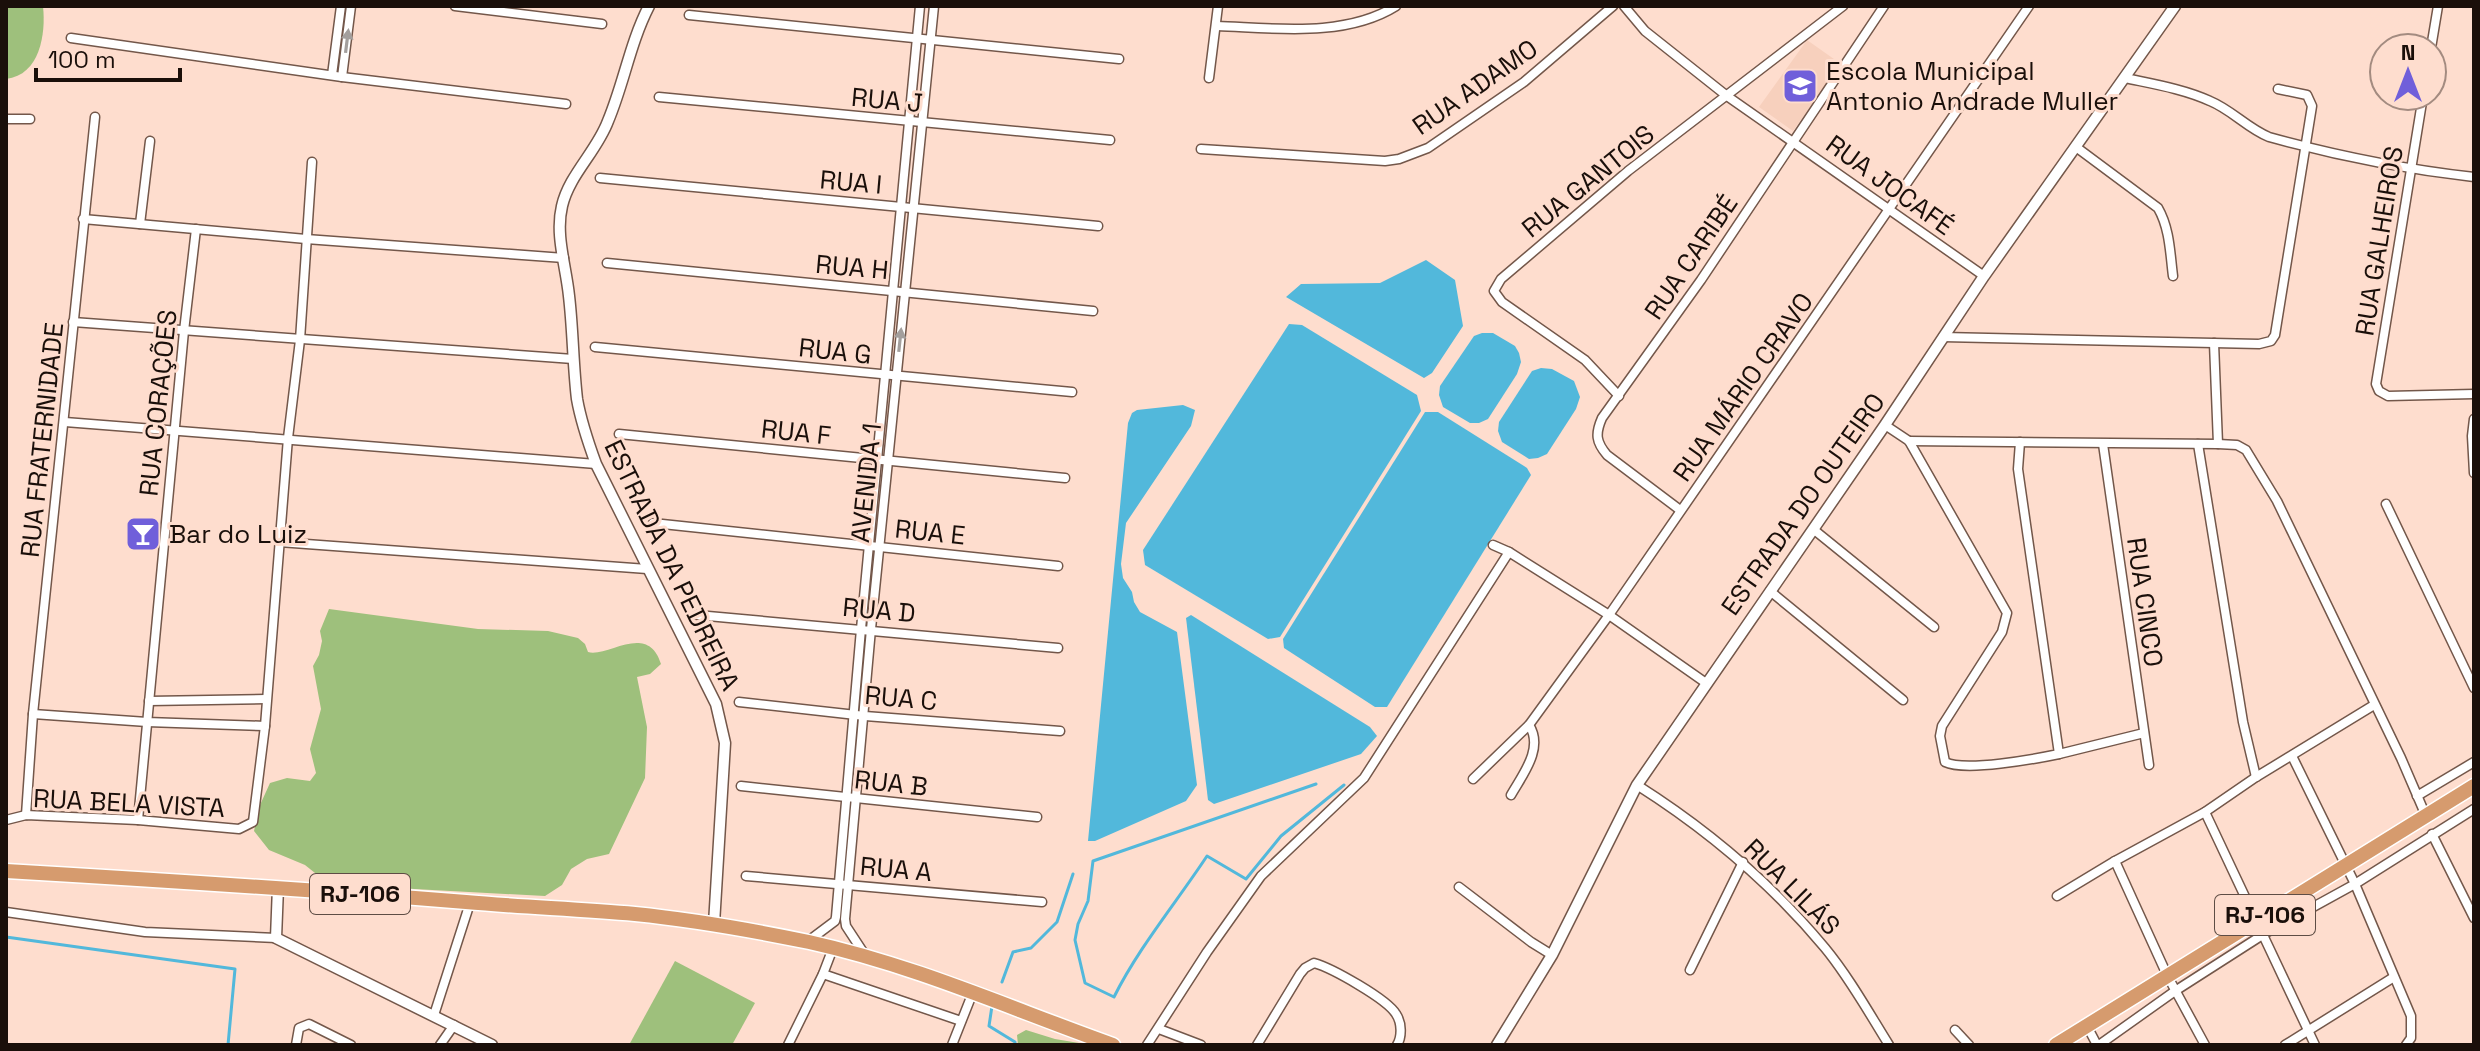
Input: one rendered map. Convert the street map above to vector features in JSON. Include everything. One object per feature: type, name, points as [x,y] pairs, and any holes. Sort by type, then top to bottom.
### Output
[{"type":"highway","name":"RJ-106","points":[[2056,1045],[2474,786]]},
{"type":"highway","name":"RJ-106","points":[[6,871],[278,887],[636,914],[714,924],[807,942],[868,958],[980,994],[1113,1045]]},
{"type":"street","points":[[332,75],[341,6]]},
{"type":"street","points":[[342,77],[351,6]]},
{"type":"street","points":[[455,6],[602,24]]},
{"type":"street","name":"ESTRADA DA PEDREIRA","points":[[649,6],[634,39],[609,120],[567,190],[559,227],[584,430],[596,464],[716,704],[721,721],[725,743],[714,924]]},
{"type":"street","name":"AVENIDA 1","points":[[868,958],[846,926],[844,884],[880,546],[885,376],[920,6]]},
{"type":"street","name":"AVENIDA 1","points":[[860,715],[861,629],[869,546],[896,376],[934,6]]},
{"type":"street","points":[[1209,78],[1218,6]]},
{"type":"street","points":[[1217,26],[1336,26],[1363,21],[1396,6]]},
{"type":"street","name":"RUA ADAMO","points":[[1201,149],[1385,161],[1413,155],[1524,82],[1613,6]]},
{"type":"street","name":"RUA JOCAFÉ","points":[[1624,6],[1645,31],[1727,96],[1984,276]]},
{"type":"street","name":"RUA GANTOIS","points":[[1619,396],[1585,360],[1502,302],[1494,291],[1501,279],[1577,213],[1843,6]]},
{"type":"street","name":"RUA CARIBÉ","points":[[1680,510],[1607,455],[1598,444],[1596,430],[1884,6]]},
{"type":"street","name":"RUA MÁRIO CRAVO","points":[[1473,779],[1529,725],[1609,615],[2029,6]]},
{"type":"street","name":"ESTRADA DO OUTEIRO","points":[[1497,1045],[1552,955],[1637,785],[1984,276],[2175,6]]},
{"type":"street","points":[[2434,32],[2438,6]]},
{"type":"street","points":[[689,15],[1119,59]]},
{"type":"street","points":[[71,38],[342,77],[566,104]]},
{"type":"street","points":[[2125,78],[2209,100],[2255,131],[2306,147],[2411,170],[2474,177]]},
{"type":"street","points":[[1943,337],[2259,344],[2271,341],[2275,335],[2312,106],[2311,100],[2300,92],[2278,89]]},
{"type":"street","name":"RUA J","points":[[659,97],[1110,140]]},
{"type":"street","name":"RUA GALHEIROS","points":[[2420,112],[2376,377],[2379,391],[2388,396],[2474,394]]},
{"type":"street","name":"RUA FRATERNIDADE","points":[[26,815],[33,714],[95,117]]},
{"type":"street","points":[[6,119],[30,119]]},
{"type":"street","points":[[140,224],[150,141]]},
{"type":"street","points":[[2076,147],[2158,208],[2169,237],[2173,276]]},
{"type":"street","points":[[33,714],[265,726],[288,438],[300,340],[312,162]]},
{"type":"street","name":"RUA I","points":[[600,178],[1098,226]]},
{"type":"street","points":[[83,219],[564,258]]},
{"type":"street","name":"RUA CORAÇÕES","points":[[138,820],[196,229]]},
{"type":"street","name":"RUA H","points":[[607,263],[1093,311]]},
{"type":"street","points":[[73,322],[573,359]]},
{"type":"street","points":[[2214,343],[2218,444]]},
{"type":"street","name":"RUA G","points":[[595,347],[1072,392]]},
{"type":"street","points":[[2474,419],[2474,473]]},
{"type":"street","points":[[65,422],[596,464]]},
{"type":"street","points":[[1885,425],[1909,441],[2007,613],[2002,632],[1942,726],[1940,736],[1945,762],[1955,766],[1971,766],[2059,754],[2144,733]]},
{"type":"street","name":"RUA F","points":[[619,434],[1065,478]]},
{"type":"street","points":[[1909,441],[2237,445],[2251,456],[2277,501],[2426,816]]},
{"type":"street","points":[[2020,442],[2018,469],[2059,754]]},
{"type":"street","name":"RUA CINCO","points":[[2103,444],[2149,765]]},
{"type":"street","points":[[2198,444],[2240,709],[2256,777]]},
{"type":"street","points":[[2386,504],[2474,688]]},
{"type":"street","name":"RUA E","points":[[653,523],[1058,566]]},
{"type":"street","points":[[1813,529],[1934,627]]},
{"type":"street","points":[[279,542],[647,569]]},
{"type":"street","points":[[1493,545],[1609,615],[1706,683]]},
{"type":"street","points":[[1147,1045],[1261,876],[1364,778],[1509,552]]},
{"type":"street","points":[[1770,591],[1903,700]]},
{"type":"street","name":"RUA D","points":[[697,615],[1058,648]]},
{"type":"street","points":[[149,701],[266,699]]},
{"type":"street","name":"RUA C","points":[[739,702],[1060,731]]},
{"type":"street","points":[[2057,896],[2205,812],[2374,705]]},
{"type":"street","points":[[1511,795],[1534,752],[1535,736],[1529,725]]},
{"type":"street","name":"RUA BELA VISTA","points":[[6,820],[26,815],[239,829],[250,825],[255,817],[265,726]]},
{"type":"street","points":[[2292,756],[2355,884],[2411,1016],[2411,1038],[2406,1045]]},
{"type":"street","points":[[2417,796],[2474,762]]},
{"type":"street","name":"RUA LILÁS","points":[[1637,785],[1681,812],[1774,891],[1827,950],[1889,1045]]},
{"type":"street","name":"RUA B","points":[[741,786],[1037,817]]},
{"type":"street","points":[[2087,1026],[2098,1045],[2264,934],[2355,884],[2474,809]]},
{"type":"street","points":[[2205,812],[2315,1045]]},
{"type":"street","points":[[2432,834],[2474,918]]},
{"type":"street","points":[[2115,861],[2167,975],[2205,1045]]},
{"type":"street","points":[[1690,970],[1743,862]]},
{"type":"street","name":"RUA A","points":[[746,876],[1042,902]]},
{"type":"street","name":"AVENIDA 1","points":[[807,942],[835,921],[844,884]]},
{"type":"street","points":[[276,938],[278,887]]},
{"type":"street","points":[[1459,887],[1552,955]]},
{"type":"street","points":[[434,1015],[470,903]]},
{"type":"street","points":[[6,912],[145,932],[276,938],[492,1045]]},
{"type":"street","points":[[788,1045],[833,948]]},
{"type":"street","points":[[1257,1045],[1300,974],[1314,963],[1364,988],[1396,1014],[1401,1031],[1397,1045]]},
{"type":"street","points":[[823,974],[961,1021]]},
{"type":"street","points":[[2285,1045],[2394,977]]},
{"type":"street","points":[[952,1045],[961,1021],[980,994]]},
{"type":"street","points":[[296,1045],[299,1028],[309,1024],[351,1045]]},
{"type":"street","points":[[440,1045],[454,1025]]},
{"type":"street","points":[[1159,1029],[1201,1045]]},
{"type":"street","points":[[1955,1030],[1969,1045]]},
{"type":"shaded area","name":"Escola Municipal Antonio Andrade Muller","points":[[1807,40],[1841,64],[1793,131],[1759,107]]},
{"type":"green space","points":[[6,6],[43,6],[44,17],[42,40],[33,62],[27,70],[6,79]]},
{"type":"green space","points":[[329,609],[478,629],[548,631],[578,638],[588,652],[637,643],[655,651],[661,664],[650,674],[637,677],[647,727],[645,778],[609,854],[587,859],[571,869],[562,885],[545,896],[325,881],[305,865],[269,850],[254,831],[260,805],[270,783],[287,778],[310,781],[316,773],[310,749],[321,709],[313,666],[319,655],[322,641],[320,631]]},
{"type":"green space","points":[[675,961],[755,1003],[732,1045],[629,1045]]},
{"type":"green space","points":[[1026,1030],[1091,1045],[1018,1045],[1017,1035]]},
{"type":"water","points":[[1426,260],[1455,280],[1463,326],[1432,373],[1424,378],[1286,297],[1301,284],[1380,283]]},
{"type":"water","points":[[1289,324],[1302,325],[1417,395],[1421,411],[1280,637],[1268,639],[1145,565],[1143,550]]},
{"type":"water","points":[[1493,333],[1515,346],[1521,362],[1517,374],[1488,419],[1470,423],[1443,407],[1440,386],[1474,336]]},
{"type":"water","points":[[1552,369],[1574,381],[1580,397],[1576,409],[1547,454],[1529,459],[1502,442],[1499,422],[1532,371]]},
{"type":"water","points":[[1183,405],[1195,410],[1191,426],[1126,523],[1121,564],[1123,578],[1140,612],[1177,632],[1197,785],[1186,801],[1095,841],[1088,841],[1128,423],[1132,413],[1137,410]]},
{"type":"water","points":[[1425,412],[1438,412],[1527,468],[1531,475],[1387,707],[1375,707],[1284,648],[1283,639]]},
{"type":"water","points":[[1191,615],[1370,727],[1377,736],[1361,754],[1214,804],[1208,800],[1186,618]]},
{"type":"waterway","points":[[1316,784],[1093,861],[1088,901],[1075,940],[1085,983],[1114,997],[1146,943],[1207,856],[1246,879],[1281,836],[1344,785]]},
{"type":"waterway","points":[[1002,982],[1013,952],[1031,948],[1057,922],[1073,874]]},
{"type":"waterway","points":[[6,937],[235,969],[228,1045]]},
{"type":"waterway","points":[[992,1006],[989,1026],[1015,1042],[1015,1045]]},
{"type":"place","name":"Escola Municipal Antonio Andrade Muller","points":[[1800,86]]},
{"type":"place","name":"Bar do Luiz","points":[[143,534]]}]
